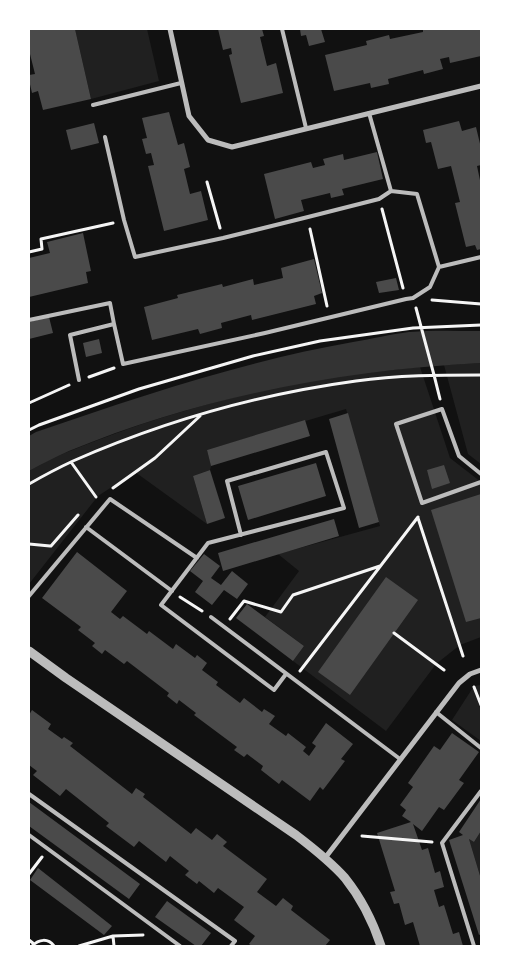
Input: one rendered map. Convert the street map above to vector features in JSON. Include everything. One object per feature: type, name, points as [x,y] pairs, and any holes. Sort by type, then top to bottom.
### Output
[{"type":"street","points":[[170,29],[189,116],[208,140],[232,147],[481,86]]},
{"type":"street","points":[[29,650],[66,678],[296,835],[324,858],[345,878],[364,907],[381,946]]},
{"type":"street","points":[[324,858],[464,678],[481,670]]},
{"type":"lane","points":[[282,29],[306,128]]},
{"type":"lane","points":[[93,106],[181,83]]},
{"type":"lane","points":[[369,113],[391,191]]},
{"type":"lane","points":[[29,320],[110,303],[124,364],[413,298],[430,287],[439,267],[417,194],[391,191],[379,199],[308,218],[135,256],[124,220],[104,137]]},
{"type":"lane","points":[[439,267],[481,257]]},
{"type":"lane","points":[[79,380],[70,335],[114,324]]},
{"type":"lane","points":[[481,474],[459,456],[442,409],[396,424],[422,502],[481,482]]},
{"type":"lane","points":[[242,535],[227,481],[326,452],[344,508],[242,535],[208,543],[161,605],[274,690],[286,674]]},
{"type":"lane","points":[[29,596],[110,499],[198,558]]},
{"type":"lane","points":[[86,527],[172,591]]},
{"type":"lane","points":[[211,617],[400,759]]},
{"type":"lane","points":[[436,712],[481,748]]},
{"type":"lane","points":[[474,946],[442,843],[481,791]]},
{"type":"lane","points":[[29,794],[235,941],[231,946]]},
{"type":"lane","points":[[29,835],[180,946]]},
{"type":"path","points":[[207,182],[218,223]]},
{"type":"path","points":[[379,199],[406,299]]},
{"type":"path","points":[[308,218],[329,317]]},
{"type":"path","points":[[29,252],[42,248],[41,239],[124,220]]},
{"type":"path","points":[[413,298],[481,304]]},
{"type":"path","points":[[420,323],[442,409]]},
{"type":"path","points":[[29,430],[140,390],[263,354],[320,340],[413,328],[481,325]]},
{"type":"path","points":[[29,484],[71,462],[139,435],[202,415],[286,393],[339,384],[434,373],[481,375]]},
{"type":"path","points":[[112,489],[155,458],[202,415]]},
{"type":"path","points":[[71,462],[97,500]]},
{"type":"path","points":[[294,679],[418,517],[422,502]]},
{"type":"path","points":[[51,546],[84,510]]},
{"type":"path","points":[[418,517],[463,656]]},
{"type":"path","points":[[29,544],[51,546],[65,553]]},
{"type":"path","points":[[224,627],[244,601],[281,612],[293,595],[380,566]]},
{"type":"path","points":[[172,591],[211,617]]},
{"type":"path","points":[[394,633],[444,670]]},
{"type":"path","points":[[474,686],[481,706]]},
{"type":"path","points":[[362,836],[421,841]]},
{"type":"path","points":[[29,874],[48,849]]},
{"type":"path","points":[[79,946],[113,936],[164,934]]},
{"type":"path","points":[[113,936],[114,946]]},
{"type":"path","points":[[29,940],[33,945],[41,940],[46,940],[54,946]]},
{"type":"shaded area","points":[[75,29],[147,29],[159,81],[91,99]]},
{"type":"shaded area","points":[[418,331],[481,331],[481,363],[376,372],[272,389],[220,401],[169,415],[119,432],[69,451],[29,471],[29,436],[114,405],[233,369],[313,350]]},
{"type":"shaded area","points":[[481,363],[481,464],[468,454],[444,365]]},
{"type":"shaded area","points":[[420,367],[450,458],[481,482],[481,637],[460,645],[436,664],[386,731],[293,661],[304,646],[265,617],[299,571],[278,554],[380,526],[346,409],[207,450],[211,466],[210,470],[193,476],[207,524],[135,472],[98,496],[29,584],[29,471],[60,455],[122,431],[227,399],[316,380]]},
{"type":"shaded area","points":[[481,685],[481,741],[452,720],[474,686]]},
{"type":"shaded area","points":[[481,831],[481,879],[469,839],[474,842]]},
{"type":"building","points":[[29,29],[75,29],[91,99],[43,110],[38,91],[32,93],[29,80],[29,75],[35,74],[29,50]]},
{"type":"building","points":[[218,29],[262,29],[264,36],[260,37],[267,66],[276,63],[283,93],[241,103],[229,55],[232,54],[231,48],[223,50]]},
{"type":"building","points":[[300,29],[321,29],[325,42],[309,46],[306,35],[301,36]]},
{"type":"building","points":[[423,29],[481,29],[481,56],[450,63],[449,57],[440,59],[443,69],[424,74],[423,70],[388,79],[389,84],[371,88],[370,83],[334,91],[325,55],[367,45],[366,41],[389,35],[390,39],[423,32]]},
{"type":"building","points":[[169,112],[178,145],[184,143],[190,167],[184,169],[190,194],[201,191],[208,220],[164,231],[148,166],[154,165],[151,153],[146,154],[142,139],[147,138],[142,118]]},
{"type":"building","points":[[459,121],[462,131],[476,127],[481,148],[481,165],[477,166],[481,185],[481,249],[477,250],[475,245],[466,247],[455,203],[460,202],[451,166],[438,169],[431,142],[426,143],[423,130]]},
{"type":"building","points":[[94,123],[99,143],[71,150],[66,130]]},
{"type":"building","points":[[377,152],[383,179],[342,189],[344,195],[331,198],[330,193],[301,200],[304,211],[275,219],[264,174],[311,162],[313,168],[325,165],[323,159],[343,154],[344,160]]},
{"type":"building","points":[[83,233],[91,271],[86,272],[88,283],[29,297],[29,258],[50,253],[47,242]]},
{"type":"building","points":[[314,259],[322,293],[314,296],[316,304],[252,320],[251,315],[221,323],[222,328],[200,334],[198,329],[152,340],[144,307],[178,298],[177,295],[222,284],[223,287],[253,279],[254,285],[283,278],[281,268]]},
{"type":"building","points":[[396,278],[399,290],[379,293],[376,282]]},
{"type":"building","points":[[49,317],[53,333],[29,339],[29,322]]},
{"type":"building","points":[[99,339],[102,353],[86,357],[83,343]]},
{"type":"building","points":[[348,413],[379,522],[359,528],[329,419]]},
{"type":"building","points":[[305,420],[310,436],[211,466],[207,450]]},
{"type":"building","points":[[316,463],[326,496],[248,520],[238,486]]},
{"type":"building","points":[[444,465],[450,483],[432,489],[427,470]]},
{"type":"building","points":[[210,470],[225,518],[207,524],[193,476]]},
{"type":"building","points":[[481,494],[481,618],[466,622],[431,510]]},
{"type":"building","points":[[334,519],[339,536],[223,571],[218,553]]},
{"type":"building","points":[[77,552],[127,591],[111,612],[120,619],[123,616],[147,634],[149,631],[173,649],[176,644],[195,658],[197,655],[207,663],[202,670],[218,682],[216,685],[240,703],[244,698],[262,712],[264,709],[275,716],[269,724],[286,736],[288,733],[306,747],[303,751],[309,756],[316,746],[312,743],[326,723],[353,744],[341,759],[345,761],[323,790],[320,787],[310,801],[282,780],[279,784],[261,770],[263,766],[247,754],[244,757],[234,750],[237,747],[194,715],[196,713],[179,700],[177,704],[167,696],[169,693],[127,661],[124,664],[105,650],[102,654],[92,646],[95,643],[78,630],[81,627],[42,598]]},
{"type":"building","points":[[204,554],[220,566],[211,578],[221,585],[232,571],[248,584],[237,599],[224,590],[212,605],[195,592],[203,581],[190,571]]},
{"type":"building","points":[[386,577],[418,600],[350,695],[318,672]]},
{"type":"building","points":[[247,604],[304,646],[293,661],[236,618]]},
{"type":"building","points":[[32,710],[51,724],[48,729],[62,739],[64,737],[73,743],[70,746],[132,794],[136,788],[145,794],[143,797],[191,834],[196,828],[212,840],[217,834],[227,842],[223,846],[267,879],[257,892],[276,906],[283,898],[293,906],[291,910],[330,940],[325,946],[252,946],[249,944],[255,936],[234,920],[244,907],[218,888],[214,893],[199,881],[197,884],[185,875],[189,871],[170,856],[166,862],[139,841],[134,847],[106,826],[109,823],[66,789],[60,796],[33,775],[37,771],[29,765],[29,715]]},
{"type":"building","points":[[452,733],[479,752],[459,780],[464,783],[444,810],[439,807],[422,831],[413,824],[422,850],[428,848],[435,873],[440,871],[444,887],[434,890],[439,907],[444,905],[453,934],[459,932],[463,946],[420,946],[413,922],[405,925],[399,903],[394,904],[390,892],[395,891],[377,833],[411,822],[402,816],[406,810],[400,805],[413,787],[408,783],[434,746],[440,750]]},
{"type":"building","points":[[481,799],[481,831],[474,842],[469,839],[481,879],[481,934],[479,935],[449,840],[463,835],[459,832]]},
{"type":"building","points":[[29,802],[140,884],[129,899],[29,826]]},
{"type":"building","points":[[38,868],[112,926],[104,935],[30,880]]},
{"type":"building","points":[[167,901],[211,933],[201,946],[196,946],[155,917]]}]
